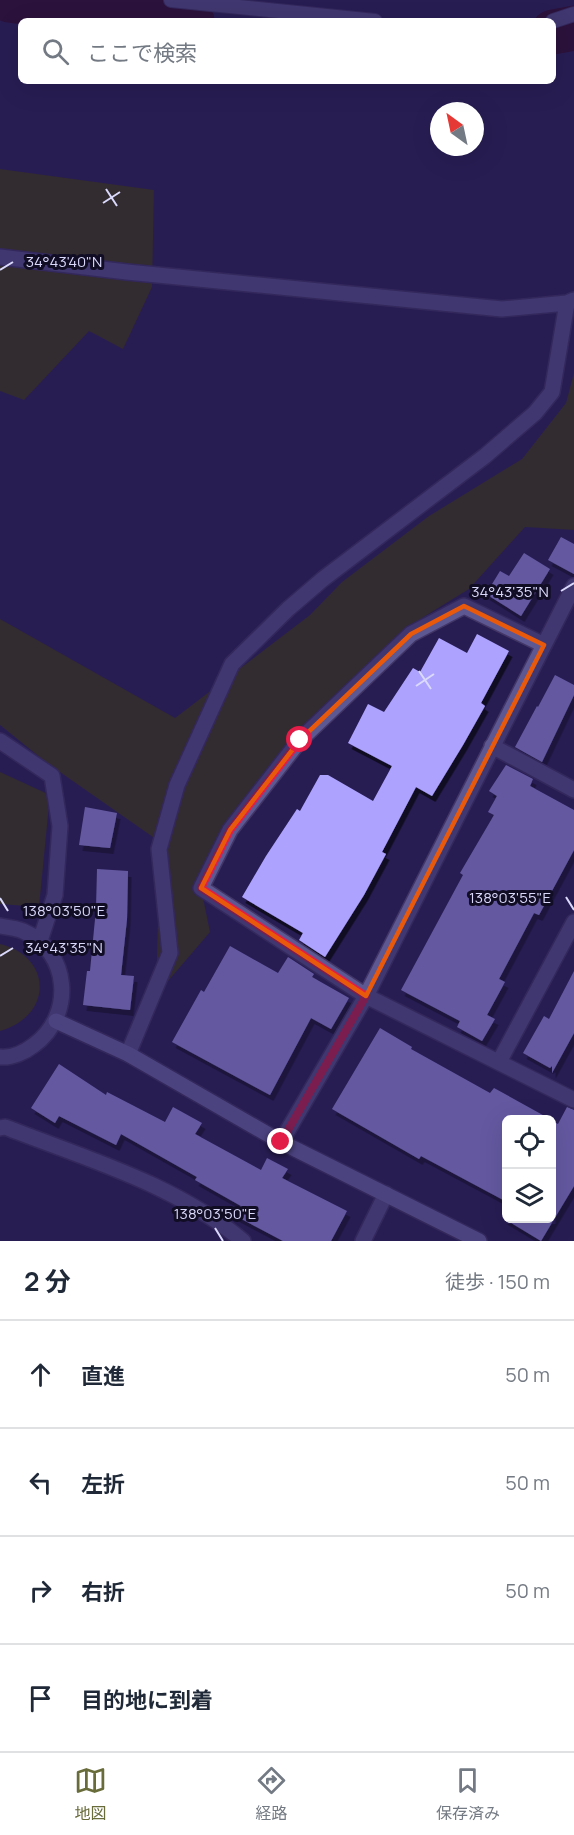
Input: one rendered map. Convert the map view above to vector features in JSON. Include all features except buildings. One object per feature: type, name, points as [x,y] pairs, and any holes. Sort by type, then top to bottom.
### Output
[{"type":"street","points":[[0,256],[138,273],[502,309],[571,301],[552,392],[535,413],[448,486],[323,579],[288,609],[232,664],[177,785],[159,849],[170,953],[128,1054]]},
{"type":"street","points":[[281,1142],[366,996],[574,586]]},
{"type":"street","points":[[544,645],[464,606],[411,634],[300,740],[230,830],[201,888],[366,996],[574,1100]]},
{"type":"street","points":[[0,741],[52,776],[60,826],[55,896],[40,941]]},
{"type":"street","points":[[492,746],[574,790]]},
{"type":"street","points":[[499,1062],[574,922]]},
{"type":"street","points":[[0,926],[22,930],[40,941],[54,958],[62,978],[63,1000],[56,1021],[44,1038],[26,1051],[0,1057]]},
{"type":"street","points":[[56,1021],[128,1054],[281,1142],[478,1241]]},
{"type":"street","points":[[0,1128],[5,1127],[158,1186],[223,1224],[243,1241]]},
{"type":"street","points":[[363,1241],[386,1194]]},
{"type":"lane","points":[[171,0],[346,18]]},
{"type":"lane","points":[[556,20],[574,14]]},
{"type":"highlighted area","points":[[464,606],[544,645],[366,996],[201,888],[230,830],[300,740],[411,634]]},
{"type":"shaded area","points":[[0,169],[154,190],[152,287],[123,349],[89,331],[24,400],[0,391]]},
{"type":"shaded area","points":[[574,373],[574,530],[525,527],[469,589],[422,618],[237,820],[201,888],[210,932],[156,995],[160,842],[47,763],[0,725],[0,619],[175,718],[310,615],[342,582],[429,516],[522,459],[566,403]]},
{"type":"shaded area","points":[[0,772],[50,795],[39,907],[0,904]]},
{"type":"shaded area","points":[[0,944],[17,951],[30,961],[37,973],[40,987],[37,1000],[30,1013],[17,1023],[0,1031]]},
{"type":"waterway","points":[[9,0],[101,13],[158,18]]},
{"type":"waterway","points":[[556,31],[574,28]]},
{"type":"route","points":[[281,1142],[366,996],[201,888],[230,830],[300,740]]}]
